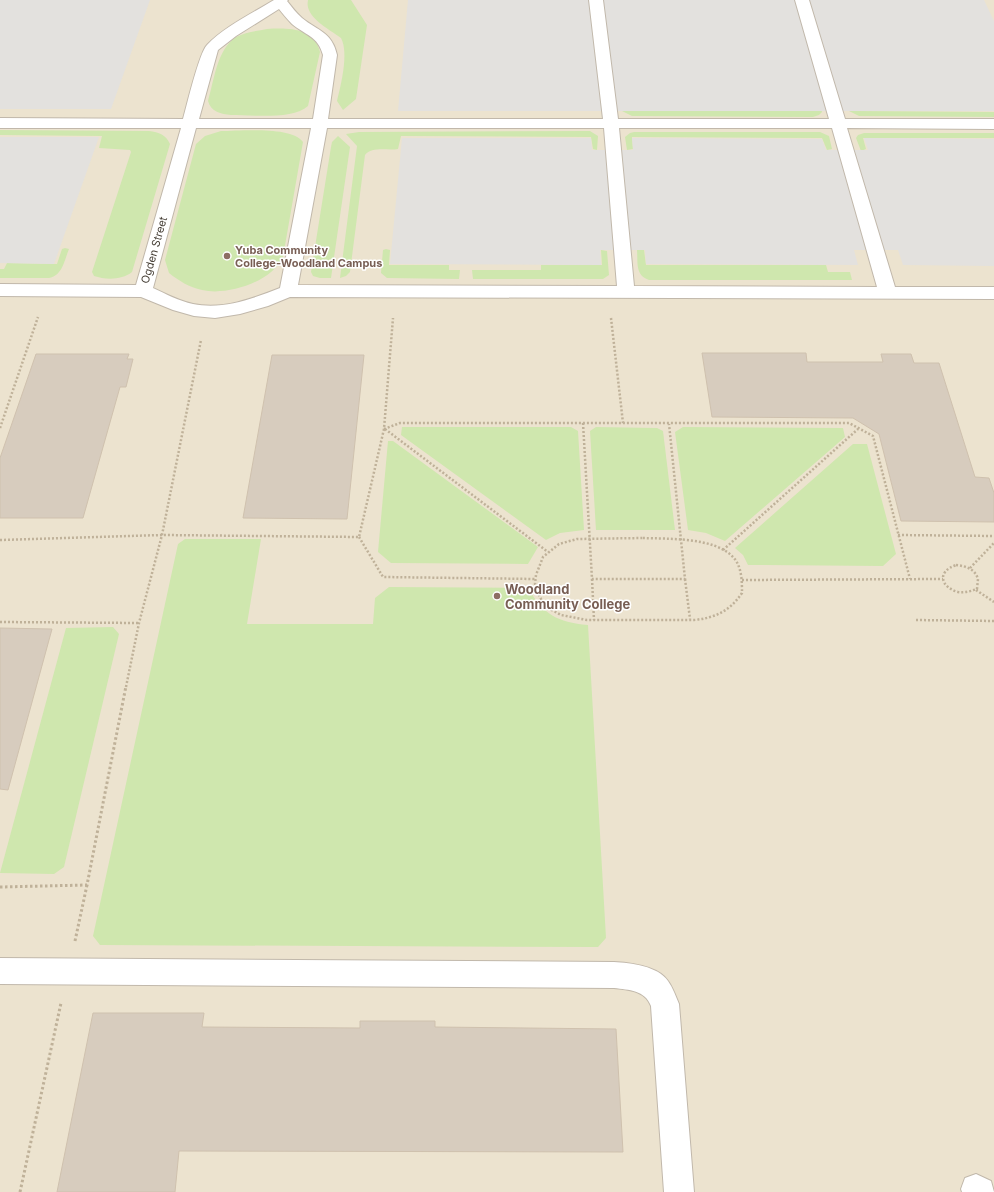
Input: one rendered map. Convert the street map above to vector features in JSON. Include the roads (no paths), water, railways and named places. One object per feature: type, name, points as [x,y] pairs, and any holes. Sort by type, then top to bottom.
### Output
[{"type":"street","points":[[596,0],[611,124],[626,291]]},
{"type":"street","points":[[802,0],[888,293]]},
{"type":"street","name":"Ogden Street","points":[[281,1],[297,21],[322,37],[329,45],[330,55],[320,123],[288,291],[262,302],[240,308],[215,312],[194,310],[180,306],[143,290],[208,58],[212,48],[231,33],[281,1]]},
{"type":"street","points":[[0,123],[994,124]]},
{"type":"street","points":[[0,290],[143,290]]},
{"type":"street","points":[[288,291],[994,293]]},
{"type":"street","points":[[0,971],[628,976],[646,982],[657,989],[665,1004],[680,1192]]},
{"type":"place","name":"Yuba Community College-Woodland Campus","points":[[227,256]]},
{"type":"place","name":"Woodland Community College","points":[[497,596]]}]
